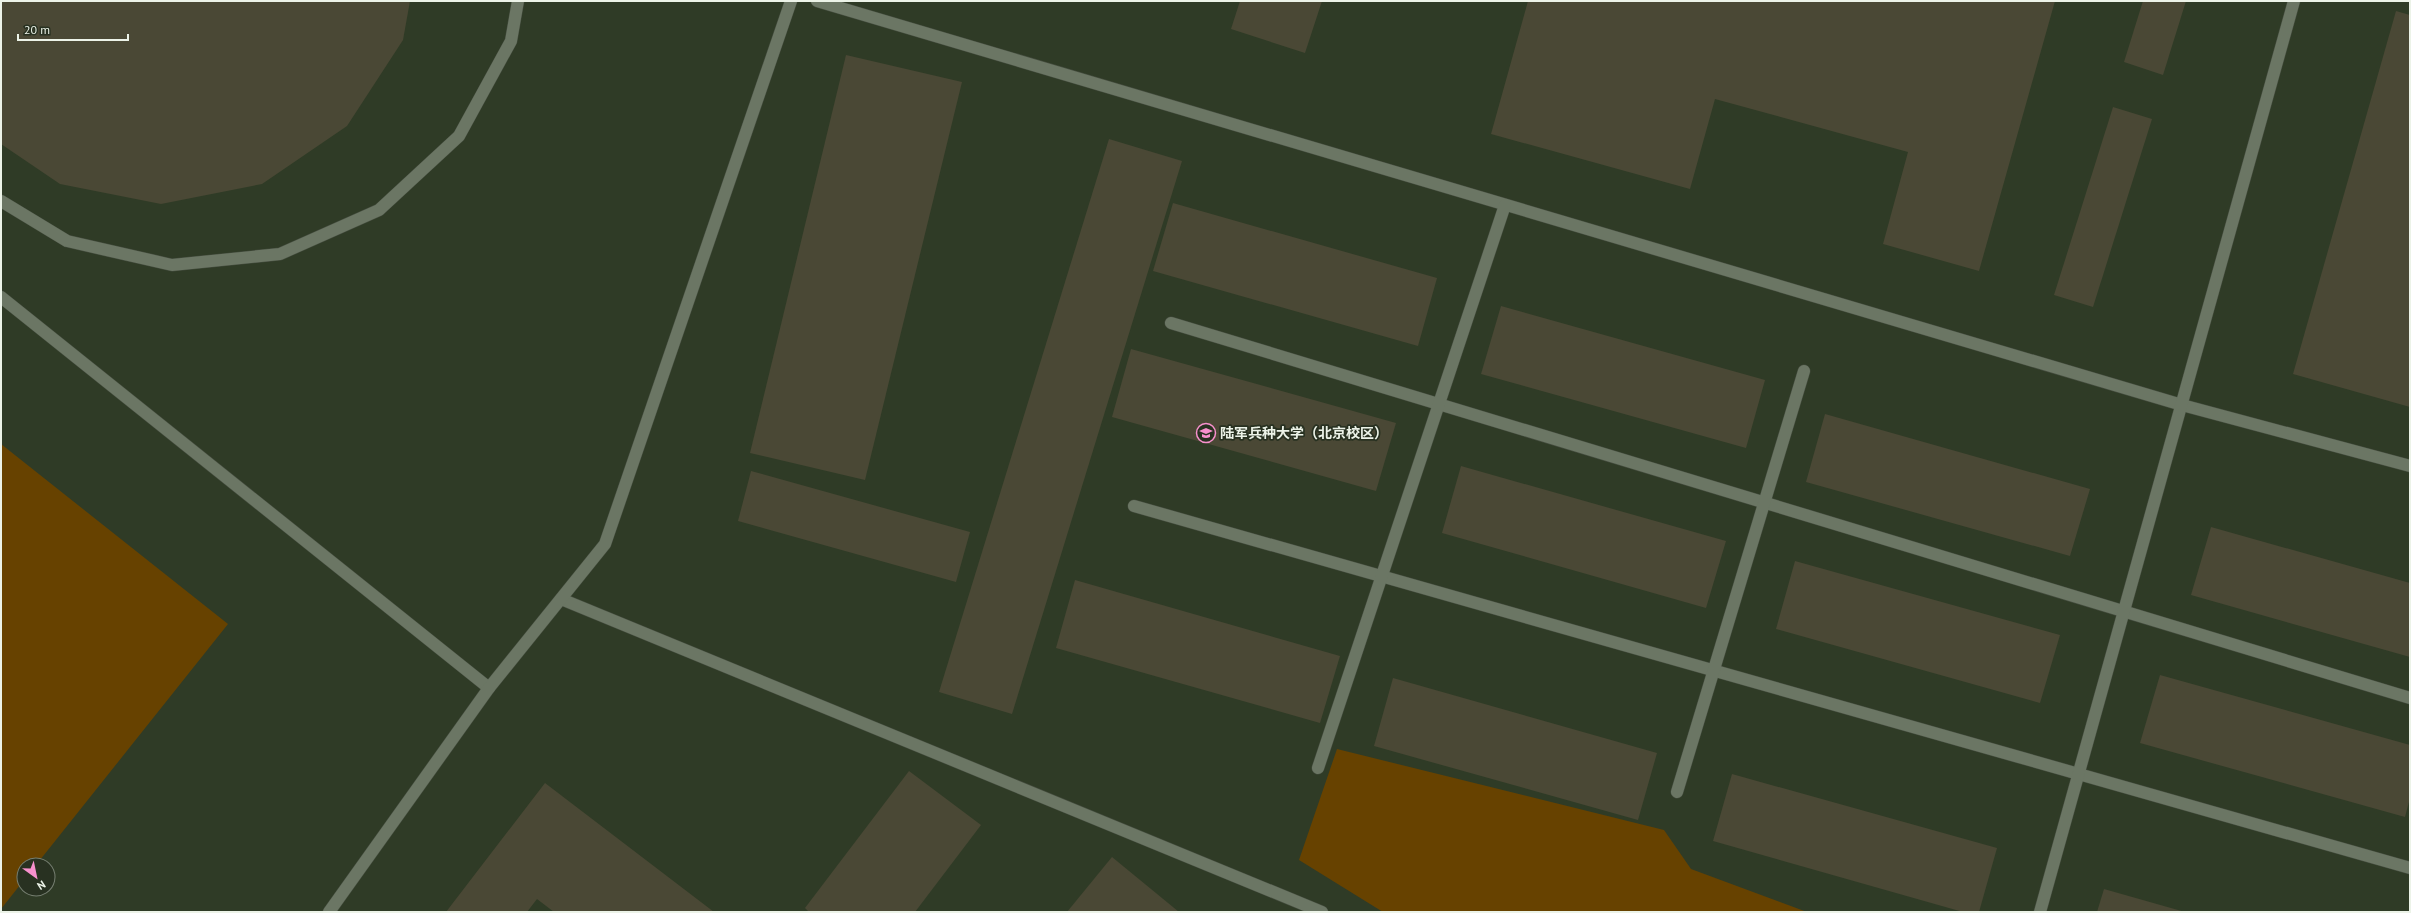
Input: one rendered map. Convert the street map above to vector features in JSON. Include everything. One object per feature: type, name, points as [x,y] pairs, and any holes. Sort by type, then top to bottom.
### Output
[{"type":"lane","points":[[1,201],[67,241],[172,265],[280,254],[379,210],[459,136],[511,41],[518,1]]},
{"type":"lane","points":[[329,912],[488,688],[605,544],[791,1]]},
{"type":"lane","points":[[817,1],[2182,405],[2410,466]]},
{"type":"lane","points":[[2040,912],[2294,1]]},
{"type":"lane","points":[[1318,768],[1505,205]]},
{"type":"lane","points":[[1,297],[488,688]]},
{"type":"lane","points":[[1171,323],[2410,698]]},
{"type":"lane","points":[[1678,792],[1804,371]]},
{"type":"lane","points":[[1134,506],[2410,868]]},
{"type":"lane","points":[[561,599],[1322,912]]},
{"type":"shaded area","name":"陆军兵种大学（北京校区）","points":[[1,1],[2410,1],[2410,912],[1,912]]},
{"type":"shaded area","points":[[1,444],[228,624],[42,857],[16,857],[16,890],[1,909]]},
{"type":"shaded area","points":[[1337,749],[1664,830],[1691,869],[1807,912],[1383,912],[1299,860]]},
{"type":"building","points":[[1,1],[410,1],[403,40],[347,126],[262,184],[161,204],[60,184],[1,144]]},
{"type":"building","points":[[1240,1],[1322,1],[1305,53],[1231,29]]},
{"type":"building","points":[[1528,1],[2055,1],[1979,271],[1883,244],[1908,152],[1715,99],[1690,189],[1491,134]]},
{"type":"building","points":[[2143,1],[2186,1],[2163,75],[2124,62]]},
{"type":"building","points":[[2396,11],[2410,15],[2410,407],[2293,374]]},
{"type":"building","points":[[846,55],[962,82],[865,480],[750,453]]},
{"type":"building","points":[[2113,107],[2152,119],[2093,307],[2054,295]]},
{"type":"building","points":[[1109,139],[1182,161],[1012,714],[939,692]]},
{"type":"building","points":[[1173,203],[1437,278],[1418,346],[1153,271]]},
{"type":"building","points":[[1501,306],[1765,380],[1746,448],[1481,374]]},
{"type":"building","points":[[1131,349],[1396,423],[1376,491],[1112,417]]},
{"type":"building","points":[[1825,414],[2090,489],[2070,556],[1806,482]]},
{"type":"building","points":[[1461,466],[1726,541],[1706,608],[1442,533]]},
{"type":"building","points":[[751,471],[970,532],[956,582],[738,521]]},
{"type":"building","points":[[2211,527],[2410,583],[2410,657],[2191,595]]},
{"type":"building","points":[[1795,561],[2060,635],[2040,703],[1776,629]]},
{"type":"building","points":[[1075,580],[1340,656],[1320,723],[1056,648]]},
{"type":"building","points":[[2160,675],[2410,745],[2410,798],[2405,817],[2140,743]]},
{"type":"building","points":[[1393,678],[1657,753],[1638,820],[1374,746]]},
{"type":"building","points":[[909,771],[981,825],[915,912],[809,912],[805,908]]},
{"type":"building","points":[[1732,774],[1997,848],[1979,912],[1963,912],[1713,841]]},
{"type":"building","points":[[545,783],[714,912],[554,912],[537,899],[527,912],[446,912]]},
{"type":"building","points":[[1112,857],[1179,912],[1067,912]]},
{"type":"building","points":[[2104,889],[2185,912],[2097,912]]},
{"type":"place","name":"陆军兵种大学（北京校区）","points":[[1206,433]]}]
